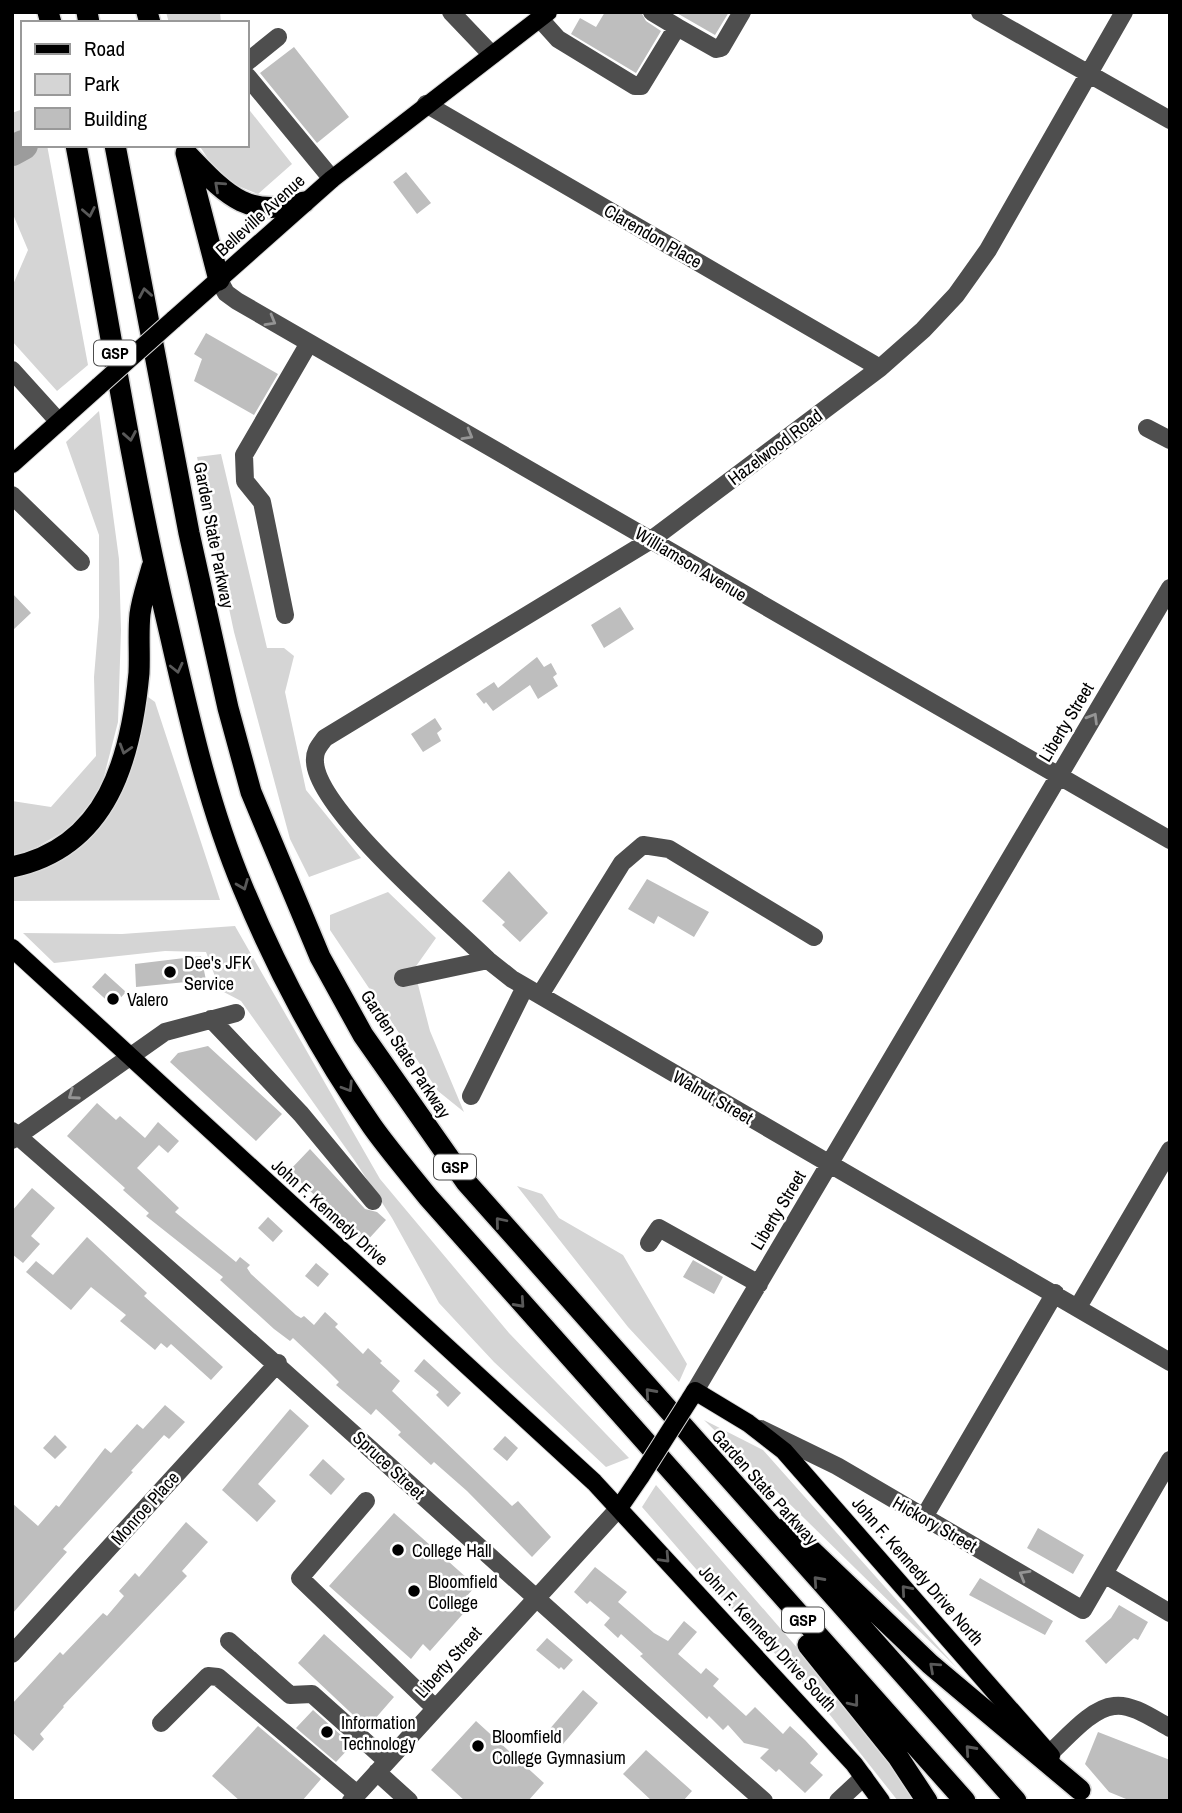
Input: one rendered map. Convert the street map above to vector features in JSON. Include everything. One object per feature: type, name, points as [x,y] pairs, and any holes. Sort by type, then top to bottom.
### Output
[{"type":"highway","name":"GSP","points":[[76,147],[153,562],[187,715],[213,803],[243,887],[281,970],[324,1049],[372,1125],[428,1196],[965,1801]]},
{"type":"highway","name":"Garden State Parkway","points":[[115,147],[190,533],[228,708],[251,792],[284,878],[320,957],[363,1035],[466,1182],[1016,1801]]},
{"type":"highway","points":[[185,149],[222,191],[242,202],[263,210],[282,209],[304,202]]},
{"type":"highway","points":[[185,149],[219,280]]},
{"type":"highway","points":[[12,866],[56,851],[81,834],[101,810],[116,781],[129,737],[136,694],[140,615],[153,562]]},
{"type":"highway","points":[[673,1418],[930,1664],[1085,1795]]},
{"type":"highway","points":[[641,1439],[898,1757],[928,1801]]},
{"type":"main road","name":"Belleville Avenue","points":[[12,464],[304,202],[426,104],[544,15]]},
{"type":"main road","name":"John F. Kennedy Drive","points":[[12,948],[619,1508]]},
{"type":"main road","name":"Liberty Street","points":[[619,1508],[693,1395]]},
{"type":"main road","name":"John F. Kennedy Drive North","points":[[693,1395],[748,1423],[794,1462],[1085,1795]]},
{"type":"main road","name":"John F. Kennedy Drive South","points":[[619,1508],[864,1777],[881,1801]]},
{"type":"street","points":[[451,12],[492,55]]},
{"type":"street","points":[[652,12],[716,49],[721,48],[743,12]]},
{"type":"street","points":[[980,12],[1170,120]]},
{"type":"street","name":"Hazelwood Road","points":[[315,765],[315,750],[325,738],[651,540],[880,368],[923,330],[964,284],[988,250],[1124,12]]},
{"type":"street","points":[[544,15],[558,39],[635,86],[641,86],[677,27]]},
{"type":"street","points":[[248,61],[278,37]]},
{"type":"street","points":[[248,77],[332,179]]},
{"type":"street","name":"Clarendon Place","points":[[426,104],[880,368]]},
{"type":"street","name":"Williamson Avenue","points":[[219,280],[232,297],[793,625],[1170,840]]},
{"type":"street","points":[[285,615],[262,502],[245,481],[244,456],[309,342]]},
{"type":"street","points":[[12,370],[60,422]]},
{"type":"street","points":[[1147,428],[1170,440]]},
{"type":"street","points":[[12,495],[81,562]]},
{"type":"street","name":"Liberty Street","points":[[693,1395],[1170,588]]},
{"type":"street","name":"Walnut Street","points":[[315,765],[353,830],[488,960],[533,991],[1170,1362]]},
{"type":"street","points":[[471,1097],[533,991],[622,863],[643,845],[669,849],[814,937]]},
{"type":"street","points":[[403,978],[488,960]]},
{"type":"street","points":[[14,1135],[165,1032],[236,1013]]},
{"type":"street","points":[[211,1019],[301,1114],[373,1201]]},
{"type":"street","name":"Spruce Street","points":[[14,1135],[278,1363],[535,1599],[764,1801]]},
{"type":"street","points":[[1078,1307],[1170,1150]]},
{"type":"street","points":[[649,1243],[659,1228],[759,1284]]},
{"type":"street","points":[[924,1517],[1055,1293]]},
{"type":"street","name":"Monroe Place","points":[[12,1654],[278,1363]]},
{"type":"street","name":"Hickory Street","points":[[748,1423],[821,1458],[1083,1610],[1104,1574]]},
{"type":"street","points":[[1170,1460],[1104,1574],[1170,1613]]},
{"type":"street","points":[[366,1500],[300,1578],[435,1708]]},
{"type":"street","name":"Liberty Street","points":[[354,1797],[619,1508]]},
{"type":"street","points":[[229,1641],[290,1695],[312,1694],[382,1767],[409,1801]]},
{"type":"street","points":[[161,1723],[208,1676],[218,1677],[354,1797]]},
{"type":"street","points":[[1049,1754],[1101,1710],[1116,1705],[1130,1708],[1170,1728]]},
{"type":"street","points":[[838,1801],[864,1777]]},
{"type":"green space","points":[[166,12],[220,12],[221,21],[168,21]]},
{"type":"green space","points":[[248,108],[292,164],[258,194],[221,179],[200,147],[248,147]]},
{"type":"green space","points":[[21,110],[21,147],[47,147],[88,365],[57,391],[12,341],[12,287],[28,250],[12,212],[12,113]]},
{"type":"green space","points":[[99,411],[119,559],[121,630],[118,722],[100,792],[68,829],[25,854],[12,854],[12,801],[51,807],[96,756],[94,677],[99,617],[99,535],[66,442]]},
{"type":"green space","points":[[221,454],[267,648],[284,648],[294,656],[285,692],[306,790],[361,858],[309,877],[290,839],[234,632],[197,457]]},
{"type":"green space","points":[[144,694],[155,702],[220,900],[12,901],[12,874],[34,867],[87,840],[133,764]]},
{"type":"green space","points":[[388,892],[436,938],[414,969],[430,1031],[464,1112],[438,1091],[330,930],[330,915]]},
{"type":"green space","points":[[235,926],[380,1179],[509,1333],[629,1458],[606,1467],[494,1362],[439,1303],[392,1218],[355,1161],[241,1001],[220,990],[206,952],[165,951],[54,963],[23,933],[122,934]]},
{"type":"green space","points":[[517,1186],[542,1194],[559,1218],[623,1255],[687,1364],[679,1382],[628,1327]]},
{"type":"green space","points":[[704,1420],[763,1450],[957,1668]]},
{"type":"green space","points":[[656,1485],[857,1717],[918,1801],[898,1801],[811,1691],[716,1592],[642,1507]]},
{"type":"building","points":[[605,12],[641,12],[646,21],[661,31],[636,73],[571,34],[580,18],[596,27]]},
{"type":"building","points":[[675,12],[729,12],[715,35]]},
{"type":"building","points":[[294,47],[349,117],[317,143],[260,73]]},
{"type":"building","points":[[406,172],[431,203],[417,214],[393,182]]},
{"type":"building","points":[[206,333],[278,374],[254,415],[194,381],[202,359],[194,354]]},
{"type":"building","points":[[12,593],[31,613],[12,631]]},
{"type":"building","points":[[620,607],[634,629],[604,648],[591,625]]},
{"type":"building","points":[[537,657],[544,667],[551,663],[557,674],[553,677],[558,686],[538,699],[530,685],[493,711],[476,694],[494,682],[498,688]]},
{"type":"building","points":[[435,718],[442,729],[437,733],[441,741],[423,752],[411,734]]},
{"type":"building","points":[[509,871],[548,913],[520,942],[502,925],[505,922],[482,901]]},
{"type":"building","points":[[647,879],[709,912],[694,937],[658,916],[654,924],[628,909]]},
{"type":"building","name":"Dee's JFK Service","points":[[201,956],[206,980],[136,987],[135,964]]},
{"type":"building","points":[[105,973],[126,992],[113,1006],[92,987]]},
{"type":"building","points":[[208,1046],[282,1114],[256,1141],[170,1062],[178,1053]]},
{"type":"building","points":[[97,1103],[116,1120],[120,1116],[145,1138],[158,1122],[179,1141],[168,1153],[159,1145],[137,1168],[179,1208],[175,1212],[236,1262],[240,1257],[250,1265],[247,1268],[251,1274],[296,1315],[301,1318],[304,1316],[314,1325],[325,1312],[338,1324],[335,1327],[363,1354],[368,1348],[382,1361],[380,1363],[400,1381],[392,1391],[512,1506],[518,1501],[551,1537],[532,1557],[467,1491],[434,1462],[431,1465],[398,1435],[401,1432],[376,1409],[371,1415],[336,1385],[339,1382],[293,1338],[290,1341],[274,1329],[220,1280],[223,1277],[146,1216],[149,1213],[123,1190],[125,1188],[67,1136]]},
{"type":"building","points":[[310,1149],[365,1209],[377,1212],[386,1220],[365,1243],[289,1171]]},
{"type":"building","points":[[32,1188],[55,1208],[31,1236],[40,1244],[23,1263],[12,1254],[12,1211]]},
{"type":"building","points":[[268,1217],[283,1231],[273,1242],[258,1228]]},
{"type":"building","points":[[87,1237],[147,1293],[144,1296],[223,1367],[211,1380],[171,1344],[167,1348],[161,1343],[155,1350],[120,1321],[126,1315],[91,1287],[71,1310],[26,1272],[36,1261],[53,1275]]},
{"type":"building","points":[[693,1260],[723,1277],[714,1294],[683,1277]]},
{"type":"building","points":[[316,1263],[329,1274],[318,1287],[305,1276]]},
{"type":"building","points":[[424,1359],[461,1393],[448,1407],[436,1395],[439,1392],[414,1371]]},
{"type":"building","points":[[165,1405],[185,1422],[169,1439],[164,1435],[131,1471],[133,1472],[63,1549],[67,1552],[12,1614],[12,1503],[38,1526],[56,1505],[59,1507],[105,1448],[111,1453],[137,1424],[143,1429]]},
{"type":"building","points":[[290,1409],[309,1426],[258,1484],[276,1501],[257,1522],[222,1490]]},
{"type":"building","points":[[55,1435],[67,1447],[55,1459],[43,1448]]},
{"type":"building","points":[[505,1436],[518,1448],[507,1461],[493,1449]]},
{"type":"building","points":[[323,1459],[345,1479],[331,1495],[309,1475]]},
{"type":"building","name":"College Hall","points":[[394,1513],[476,1586],[462,1601],[469,1607],[430,1651],[423,1644],[411,1659],[329,1586]]},
{"type":"building","points":[[186,1522],[208,1542],[182,1571],[187,1576],[63,1706],[40,1734],[44,1739],[33,1751],[12,1732],[12,1704],[60,1652],[63,1655],[103,1613],[107,1616],[124,1596],[119,1591],[135,1573],[139,1577]]},
{"type":"building","points":[[1038,1528],[1084,1555],[1073,1574],[1027,1548]]},
{"type":"building","points":[[595,1567],[627,1592],[618,1602],[654,1633],[668,1641],[684,1621],[697,1632],[678,1654],[701,1674],[706,1668],[719,1679],[713,1686],[746,1716],[755,1707],[783,1734],[790,1726],[818,1754],[810,1763],[823,1775],[805,1793],[779,1769],[776,1772],[760,1758],[769,1749],[744,1743],[728,1725],[723,1730],[709,1716],[707,1719],[640,1656],[643,1654],[621,1634],[618,1638],[604,1625],[610,1618],[590,1601],[587,1604],[574,1592]]},
{"type":"building","points":[[980,1578],[1053,1621],[1045,1635],[969,1595]]},
{"type":"building","points":[[1119,1605],[1148,1622],[1138,1640],[1134,1638],[1106,1664],[1085,1641],[1111,1618]]},
{"type":"building","points":[[324,1634],[394,1697],[367,1728],[298,1663]]},
{"type":"building","points":[[547,1638],[573,1660],[564,1670],[536,1650]]},
{"type":"building","points":[[583,1690],[598,1703],[563,1744],[548,1731]]},
{"type":"building","name":"Information Technology","points":[[313,1710],[352,1745],[336,1762],[296,1728]]},
{"type":"building","name":"Bloomfield College Gymnasium","points":[[476,1721],[544,1783],[528,1801],[465,1801],[431,1770]]},
{"type":"building","points":[[258,1726],[321,1779],[302,1801],[240,1801],[212,1776]]},
{"type":"building","points":[[1098,1732],[1170,1760],[1170,1801],[1131,1801],[1109,1792],[1085,1764]]},
{"type":"building","points":[[646,1750],[692,1791],[683,1801],[652,1801],[623,1774]]},
{"type":"waterway","points":[[12,151],[21,146]]},
{"type":"place","name":"Dee's JFK Service","points":[[170,972]]},
{"type":"place","name":"Valero","points":[[113,999]]},
{"type":"place","name":"College Hall","points":[[398,1550]]},
{"type":"place","name":"Bloomfield College","points":[[414,1591]]},
{"type":"place","name":"Information Technology","points":[[327,1732]]},
{"type":"place","name":"Bloomfield College Gymnasium","points":[[478,1746]]}]
